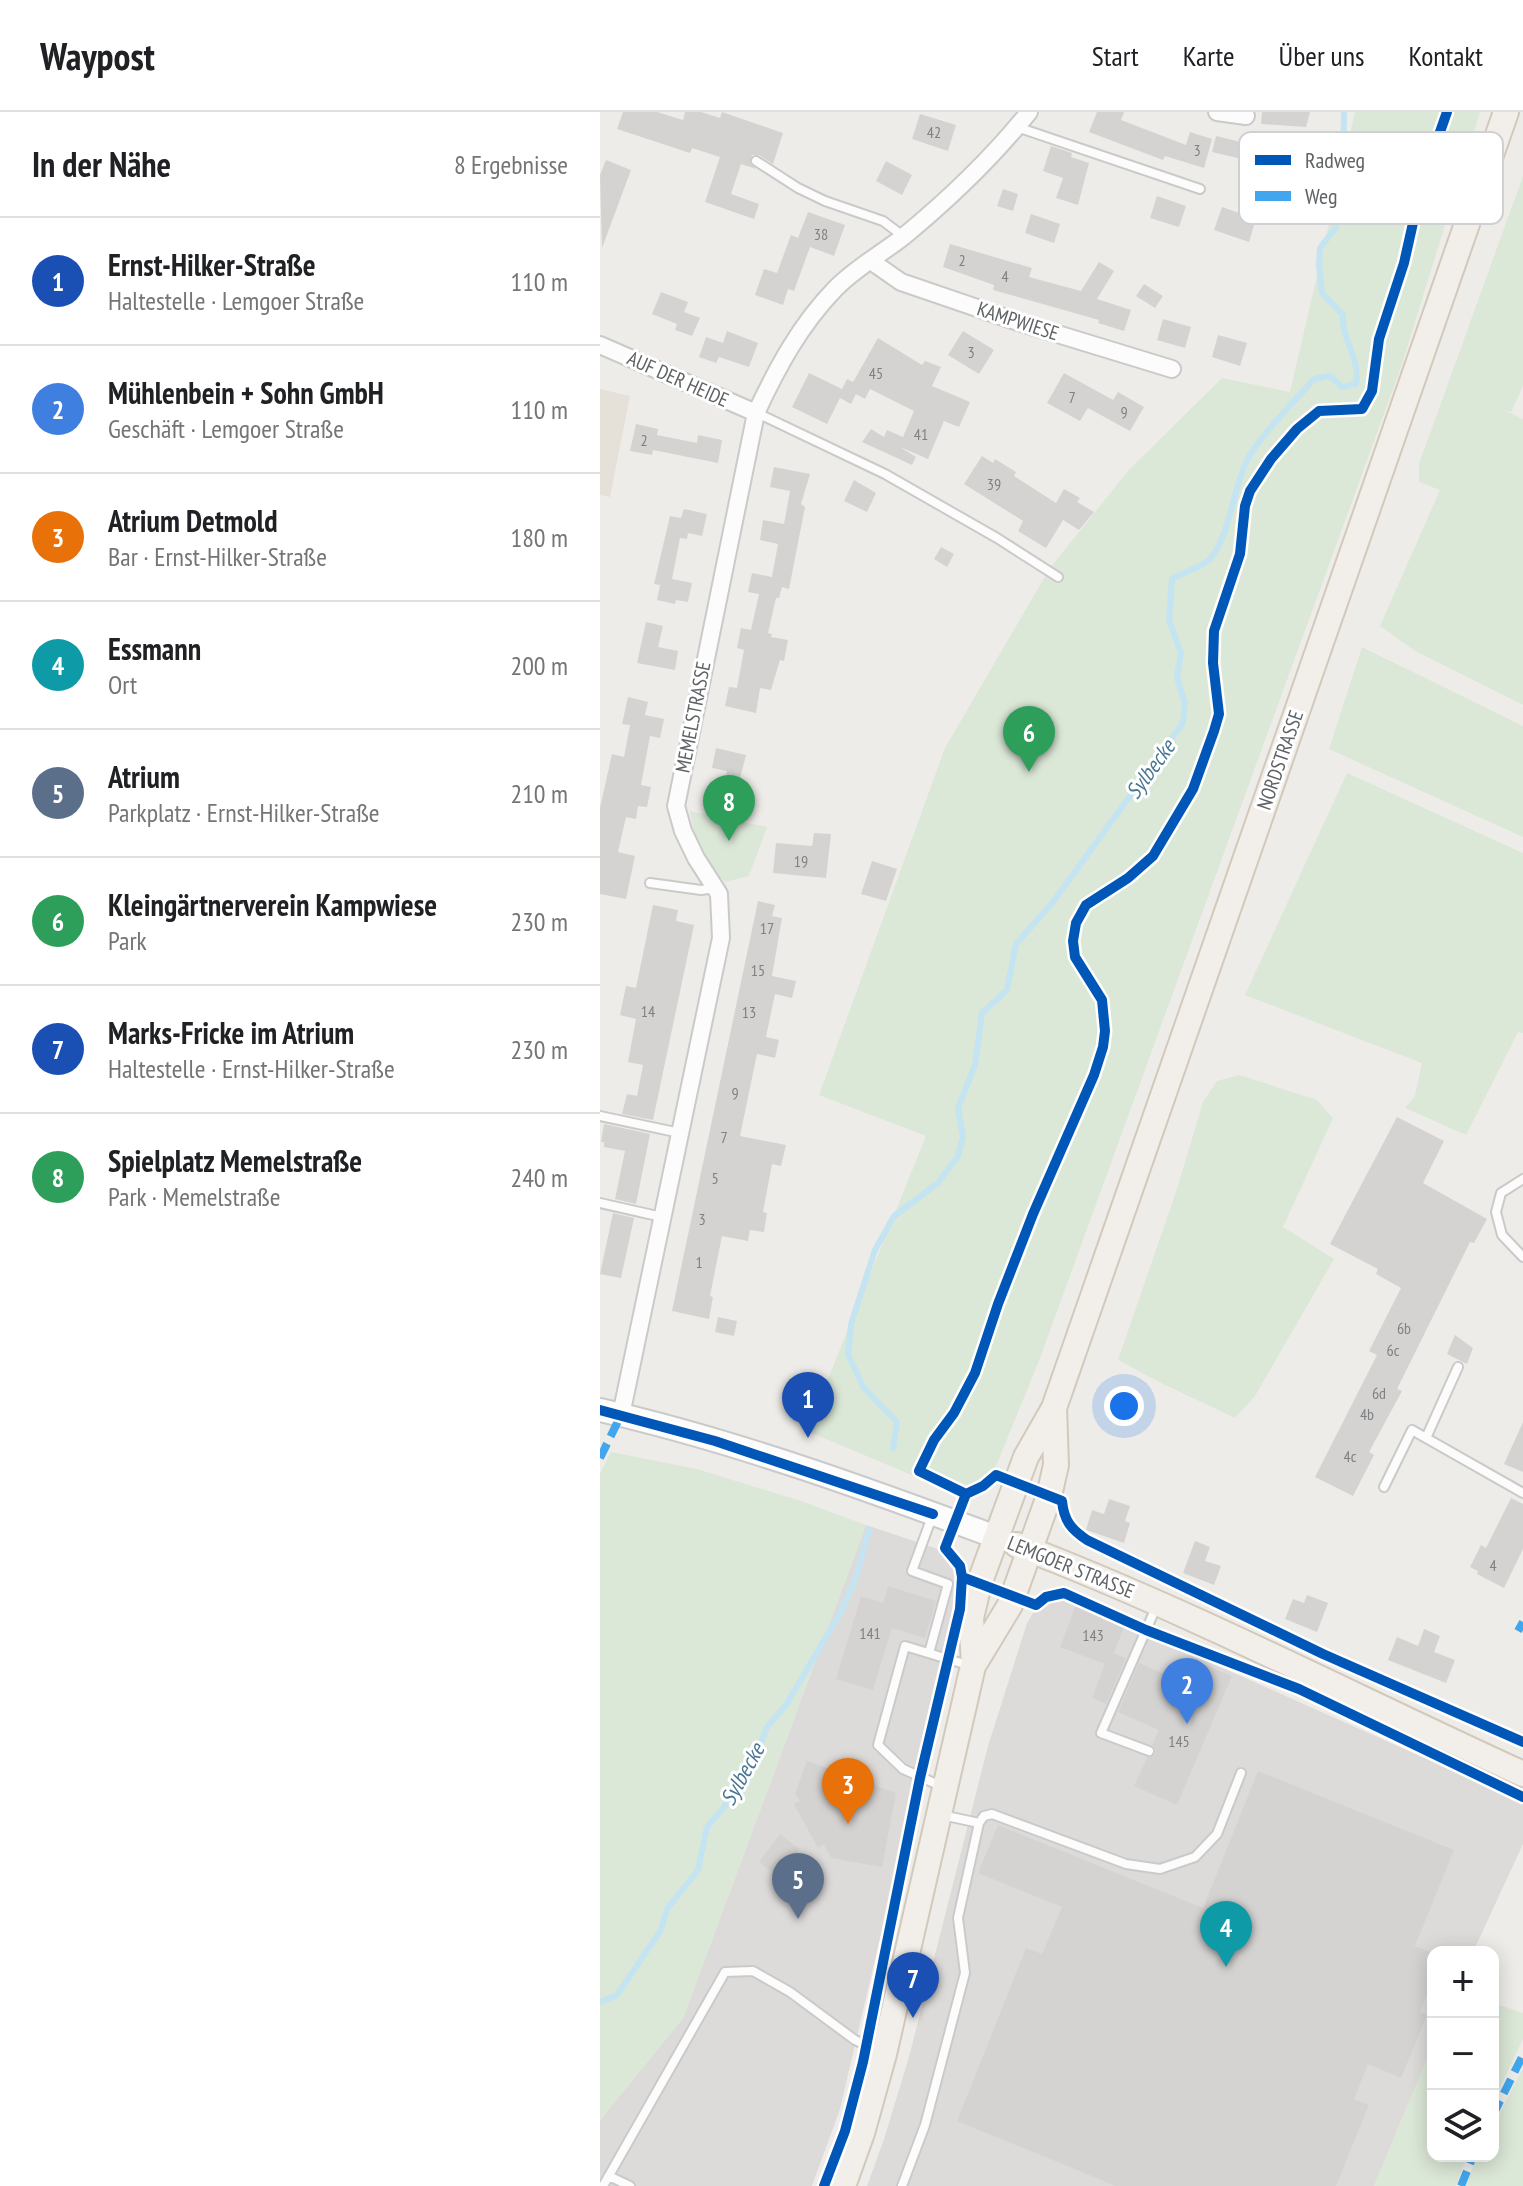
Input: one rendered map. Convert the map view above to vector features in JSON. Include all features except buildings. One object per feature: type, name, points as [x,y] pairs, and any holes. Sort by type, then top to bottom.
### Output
[{"type":"main road","name":"NORDSTRASSE","points":[[1499,132],[1506,112]]},
{"type":"main road","name":"NORDSTRASSE","points":[[974,1664],[971,1618],[979,1584],[1026,1457],[1054,1408],[1467,224]]},
{"type":"main road","name":"NORDSTRASSE","points":[[974,1664],[1003,1621],[1049,1496],[1056,1465],[1054,1408]]},
{"type":"main road","name":"LEMGOER STRASSE","points":[[611,1413],[715,1441],[933,1514],[1083,1569],[1523,1774]]},
{"type":"main road","points":[[843,2186],[862,2133],[884,2054],[974,1664]]},
{"type":"street","name":"MEMELSTRASSE","points":[[611,1413],[663,1217],[721,938],[721,910],[716,888],[696,858],[683,831],[676,806],[756,413],[772,378],[810,317],[836,287],[903,236],[962,184],[1029,112]]},
{"type":"street","points":[[1217,112],[1246,116]]},
{"type":"street","name":"KAMPWIESE","points":[[871,261],[901,282],[1172,369]]},
{"type":"street","name":"AUF DER HEIDE","points":[[600,345],[756,413]]},
{"type":"lane","points":[[1017,127],[1200,189]]},
{"type":"lane","points":[[756,161],[798,188],[883,221],[903,236]]},
{"type":"lane","points":[[756,413],[885,474],[1058,577]]},
{"type":"lane","points":[[650,883],[701,890],[716,888]]},
{"type":"lane","points":[[600,1116],[680,1133]]},
{"type":"lane","points":[[1523,1179],[1501,1193],[1496,1212],[1502,1235],[1523,1257]]},
{"type":"lane","points":[[600,1203],[663,1217]]},
{"type":"lane","points":[[1426,1438],[1458,1367]]},
{"type":"lane","points":[[1384,1487],[1412,1430],[1523,1493]]},
{"type":"lane","points":[[929,1653],[948,1584],[912,1571],[933,1514]]},
{"type":"lane","points":[[1149,1751],[1101,1733],[1158,1602]]},
{"type":"lane","points":[[944,1787],[903,1769],[878,1745],[905,1646],[974,1664]]},
{"type":"lane","points":[[902,2186],[925,2125],[965,1973],[958,1918],[979,1823],[984,1816],[992,1814],[1126,1864],[1160,1869],[1195,1857],[1217,1834],[1241,1773]]},
{"type":"lane","points":[[938,1813],[979,1823]]},
{"type":"lane","points":[[603,2186],[725,1972],[753,1971],[790,1992],[855,2040],[884,2054]]},
{"type":"lane","points":[[609,2176],[630,2186]]},
{"type":"shaded area","points":[[600,389],[630,396],[610,497],[600,495]]},
{"type":"shaded area","points":[[866,1525],[944,1551],[956,1563],[960,1577],[943,1670],[840,2109],[812,2186],[600,2186],[600,2120],[683,2018]]},
{"type":"shaded area","points":[[1064,1597],[1523,1802],[1523,1844],[1476,1946],[1427,1946],[1427,2059],[1374,2186],[867,2186],[909,2057],[988,1746],[1027,1623],[1045,1601]]},
{"type":"green space","points":[[1355,112],[1480,112],[1474,132],[1350,132]]},
{"type":"green space","points":[[1523,176],[1523,386],[1511,412],[1502,409],[1523,419],[1523,705],[1415,651],[1380,626],[1440,490],[1419,482],[1419,464]]},
{"type":"green space","points":[[1329,224],[1445,224],[1401,367],[1040,1358],[996,1466],[971,1487],[945,1489],[807,1431],[926,1136],[819,1095],[945,748],[1050,568],[1128,471],[1222,378],[1290,392]]},
{"type":"green space","points":[[1362,647],[1523,726],[1523,837],[1329,749]]},
{"type":"green space","points":[[1347,773],[1523,853],[1523,1033],[1518,1032],[1466,1135],[1405,1108],[1415,1096],[1422,1063],[1245,995]]},
{"type":"green space","points":[[690,811],[767,827],[749,876],[725,882],[711,867],[694,832]]},
{"type":"green space","points":[[1239,1075],[1317,1100],[1333,1118],[1283,1227],[1334,1259],[1255,1396],[1235,1418],[1118,1360],[1177,1189],[1203,1102],[1217,1081]]},
{"type":"green space","points":[[611,1452],[697,1469],[866,1525],[683,2018],[600,2120],[600,1474]]},
{"type":"green space","points":[[1499,2005],[1523,2013],[1523,2039],[1499,2089]]},
{"type":"green space","points":[[1427,2059],[1427,2162],[1465,2162],[1456,2186],[1374,2186]]},
{"type":"green space","points":[[1523,2068],[1523,2186],[1466,2186],[1475,2162],[1499,2162],[1499,2114]]},
{"type":"waterway","name":"Sylbecke","points":[[1344,112],[1344,132]]},
{"type":"waterway","name":"Sylbecke","points":[[893,1448],[897,1422],[864,1388],[848,1355],[851,1324],[875,1250],[894,1216],[938,1183],[958,1156],[963,1137],[958,1108],[975,1065],[982,1013],[1007,990],[1016,944],[1053,902],[1183,723],[1185,704],[1177,677],[1181,653],[1169,620],[1172,579],[1210,559],[1223,536],[1250,455],[1314,379],[1330,376],[1342,387],[1356,384],[1356,366],[1343,315],[1322,293],[1320,248],[1335,224]]},
{"type":"waterway","name":"Sylbecke","points":[[600,2002],[617,1995],[661,1930],[667,1909],[698,1870],[707,1827],[725,1806],[738,1776],[758,1750],[767,1727],[786,1705],[842,1610],[856,1577],[869,1530]]},
{"type":"marked path","points":[[600,1458],[621,1415]]},
{"type":"marked path","points":[[1518,1631],[1523,1622]]},
{"type":"marked path","points":[[1499,2103],[1523,2055]]},
{"type":"marked path","points":[[1461,2186],[1471,2162]]},
{"type":"cycle path","points":[[1440,132],[1447,112]]},
{"type":"cycle path","points":[[966,1494],[919,1471],[975,1373],[1033,1214],[1094,1075],[1103,1047],[1102,1000],[1075,957],[1073,941],[1076,923],[1086,905],[1128,878],[1153,856],[1193,789],[1219,714],[1213,663],[1214,631],[1240,554],[1245,506],[1250,491],[1271,459],[1297,429],[1319,411],[1362,409],[1372,391],[1379,339],[1404,263],[1413,224]]},
{"type":"cycle path","points":[[600,1410],[715,1441],[933,1514]]},
{"type":"cycle path","points":[[824,2186],[845,2131],[863,2062],[920,1778],[960,1609],[960,1566],[945,1548],[966,1494],[996,1475],[1062,1501],[1069,1524],[1087,1540],[1323,1654],[1523,1742]]},
{"type":"cycle path","points":[[962,1577],[1036,1605],[1046,1597],[1064,1593],[1146,1630],[1299,1689],[1523,1797]]},
{"type":"place","name":"Kleingärtnerverein Kampwiese","points":[[1029,772]]},
{"type":"place","name":"Spielplatz Memelstraße","points":[[729,841]]},
{"type":"place","name":"Ernst-Hilker-Straße","points":[[808,1438]]},
{"type":"place","name":"Mühlenbein + Sohn GmbH","points":[[1187,1724]]},
{"type":"place","name":"Atrium Detmold","points":[[848,1824]]},
{"type":"place","name":"Atrium","points":[[798,1919]]},
{"type":"place","name":"Essmann","points":[[1226,1967]]},
{"type":"place","name":"Marks-Fricke im Atrium","points":[[913,2018]]}]
